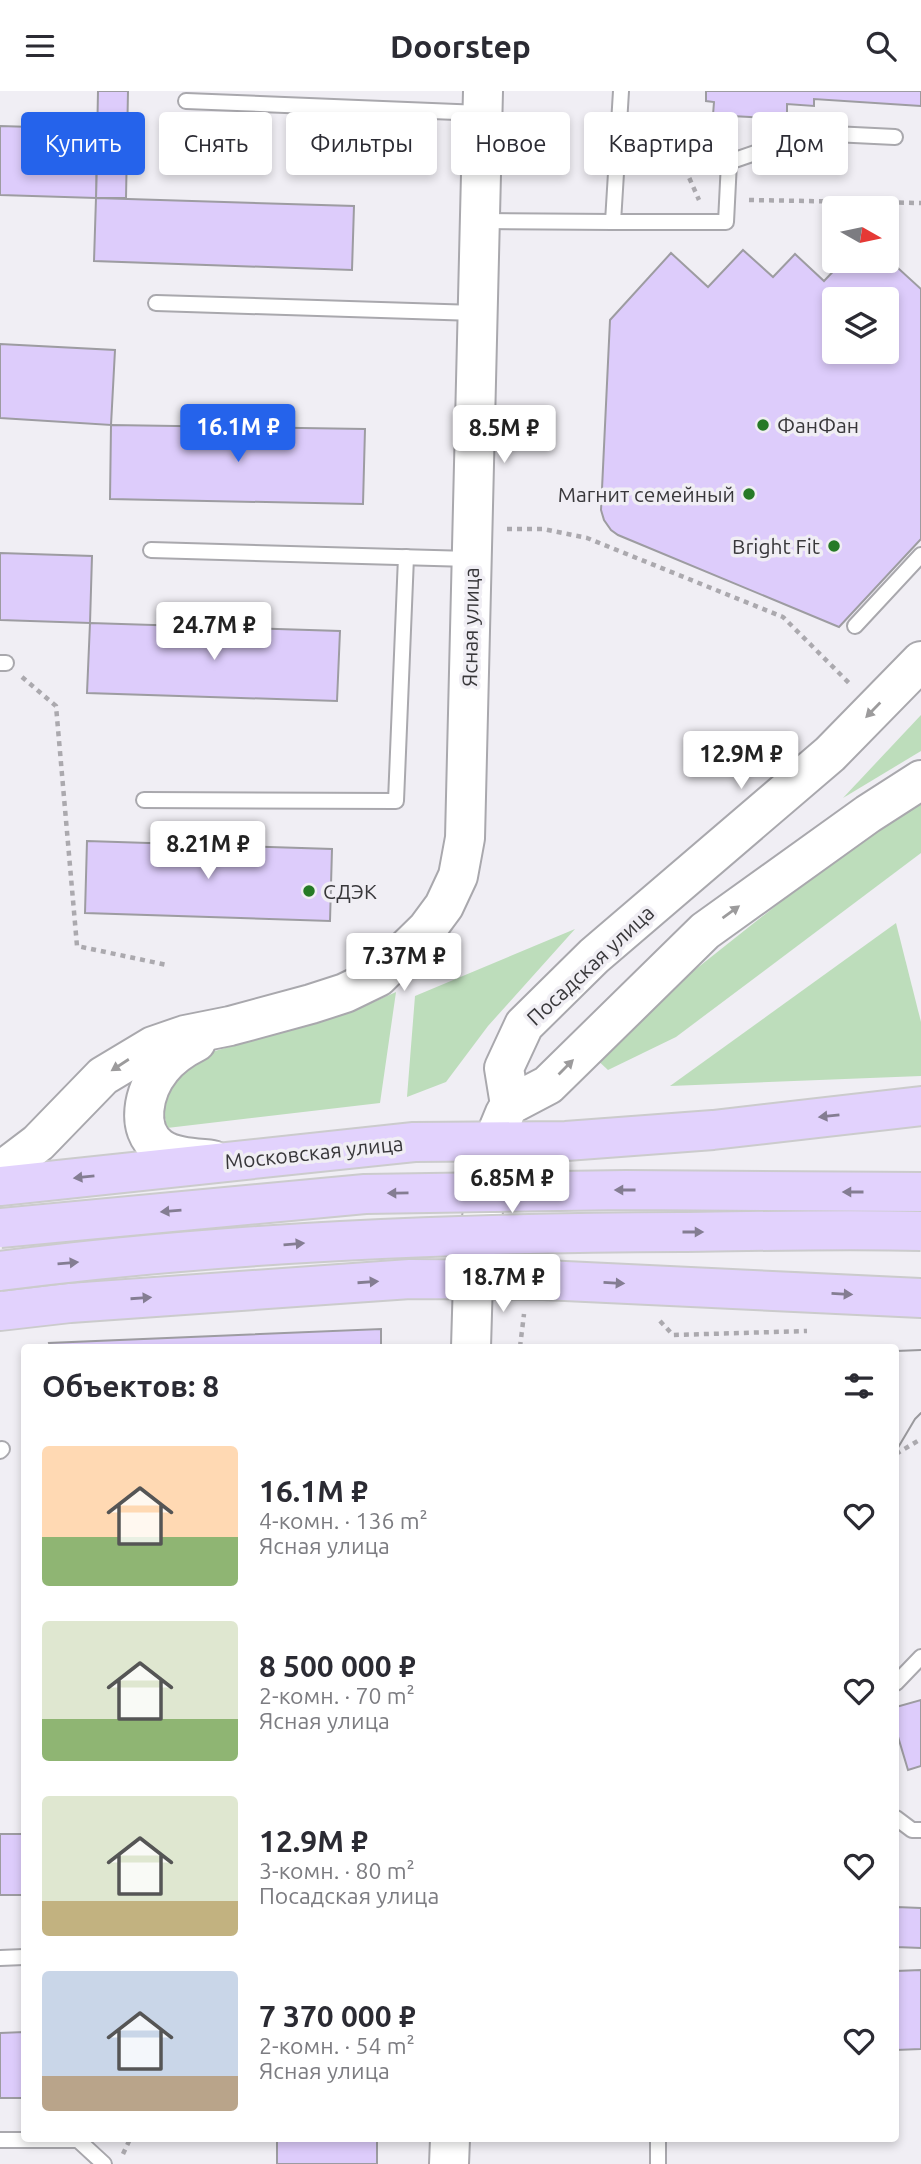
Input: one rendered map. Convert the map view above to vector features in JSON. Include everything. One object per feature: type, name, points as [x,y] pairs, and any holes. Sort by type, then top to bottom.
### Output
[{"type":"main road","name":"Московская улица","points":[[0,1186],[414,1142],[566,1141],[713,1129],[921,1106]]},
{"type":"main road","points":[[0,1229],[365,1194],[625,1190],[921,1192]]},
{"type":"main road","points":[[0,1271],[59,1263],[370,1238],[614,1232],[921,1231]]},
{"type":"main road","points":[[0,1311],[70,1303],[383,1281],[544,1280],[921,1298]]},
{"type":"street","name":"Ясная улица","points":[[230,1026],[345,993],[368,982],[395,962],[428,929],[444,907],[458,876],[465,838],[482,102]]},
{"type":"street","name":"Посадская улица","points":[[510,1105],[504,1068],[524,1025],[594,957],[830,754],[921,661]]},
{"type":"street","points":[[471,1344],[473,1280],[493,1142],[510,1105],[548,1085],[705,931],[868,814],[921,780]]},
{"type":"street","points":[[226,1161],[183,1157],[160,1148],[146,1133],[144,1116],[150,1085],[160,1069],[179,1050],[230,1026]]},
{"type":"street","points":[[0,1172],[38,1143],[103,1076],[126,1061],[153,1045],[230,1026]]},
{"type":"street","points":[[449,2164],[450,2142]]},
{"type":"lane","points":[[612,222],[621,91]]},
{"type":"lane","points":[[186,101],[482,102]]},
{"type":"lane","points":[[480,221],[726,222],[729,162],[813,133],[895,137]]},
{"type":"lane","points":[[156,303],[477,313]]},
{"type":"lane","points":[[151,550],[472,559]]},
{"type":"lane","points":[[855,626],[921,555]]},
{"type":"lane","points":[[144,800],[396,801],[406,557]]},
{"type":"lane","points":[[899,1680],[921,1657]]},
{"type":"lane","points":[[899,1820],[912,1831],[921,1830]]},
{"type":"lane","points":[[0,1958],[21,1957]]},
{"type":"lane","points":[[0,2140],[21,2140]]},
{"type":"lane","points":[[80,2142],[104,2164]]},
{"type":"lane","points":[[658,2142],[658,2164]]},
{"type":"path","points":[[688,175],[699,200],[921,203]]},
{"type":"path","points":[[502,529],[543,529],[587,538],[783,617],[850,684]]},
{"type":"path","points":[[3,663],[56,706],[78,946],[167,965]]},
{"type":"path","points":[[520,1344],[524,1310]]},
{"type":"path","points":[[899,1452],[921,1439]]},
{"type":"green space","points":[[921,715],[921,751],[843,798]]},
{"type":"green space","points":[[921,796],[921,853],[676,1037],[608,1070],[594,1057],[643,1011],[899,808]]},
{"type":"green space","points":[[896,923],[921,1022],[921,1076],[670,1086]]},
{"type":"green space","points":[[575,929],[488,1026],[446,1082],[407,1097],[415,996]]},
{"type":"green space","points":[[396,992],[380,1103],[167,1128],[163,1107],[165,1087],[187,1059],[351,1012]]},
{"type":"building","points":[[98,91],[128,91],[128,112],[98,112]]},
{"type":"building","points":[[706,91],[921,91],[921,106],[814,99],[814,106],[787,104],[787,112],[752,112],[752,117],[738,116],[738,112],[713,112],[714,102],[706,101]]},
{"type":"building","points":[[0,126],[21,127],[21,175],[96,175],[96,198],[0,195]]},
{"type":"building","points":[[96,175],[126,175],[126,198],[96,198]]},
{"type":"building","points":[[96,198],[354,206],[352,270],[94,261]]},
{"type":"building","name":"ФанФан","points":[[743,250],[773,277],[795,254],[824,281],[832,273],[900,273],[900,270],[921,289],[921,539],[839,627],[618,535],[604,520],[601,510],[610,320],[671,253],[708,287]]},
{"type":"building","points":[[0,344],[115,350],[111,425],[0,418]]},
{"type":"building","points":[[111,425],[365,429],[363,504],[110,499]]},
{"type":"building","points":[[0,553],[92,556],[90,623],[0,620]]},
{"type":"building","points":[[90,623],[340,631],[337,701],[87,693]]},
{"type":"building","points":[[87,841],[332,849],[330,921],[85,913]]},
{"type":"building","points":[[381,1329],[381,1344],[49,1343]]},
{"type":"building","points":[[921,1700],[921,1766],[908,1770],[899,1740],[899,1706]]},
{"type":"building","points":[[0,1834],[21,1834],[21,1895],[0,1895]]},
{"type":"building","points":[[899,1907],[921,1908],[921,1948],[899,1947]]},
{"type":"building","points":[[921,1970],[921,2049],[899,2050],[899,1971]]},
{"type":"building","points":[[21,2032],[21,2098],[0,2098],[0,2033]]},
{"type":"building","points":[[277,2142],[377,2142],[377,2164],[277,2164]]},
{"type":"tram line","points":[[899,1351],[921,1350]]},
{"type":"tram line","points":[[899,1446],[921,1413]]},
{"type":"place","name":"ФанФан","points":[[763,425]]},
{"type":"place","name":"Магнит семейный","points":[[749,494]]},
{"type":"place","name":"Bright Fit","points":[[834,546]]},
{"type":"place","name":"СДЭК","points":[[309,891]]}]
